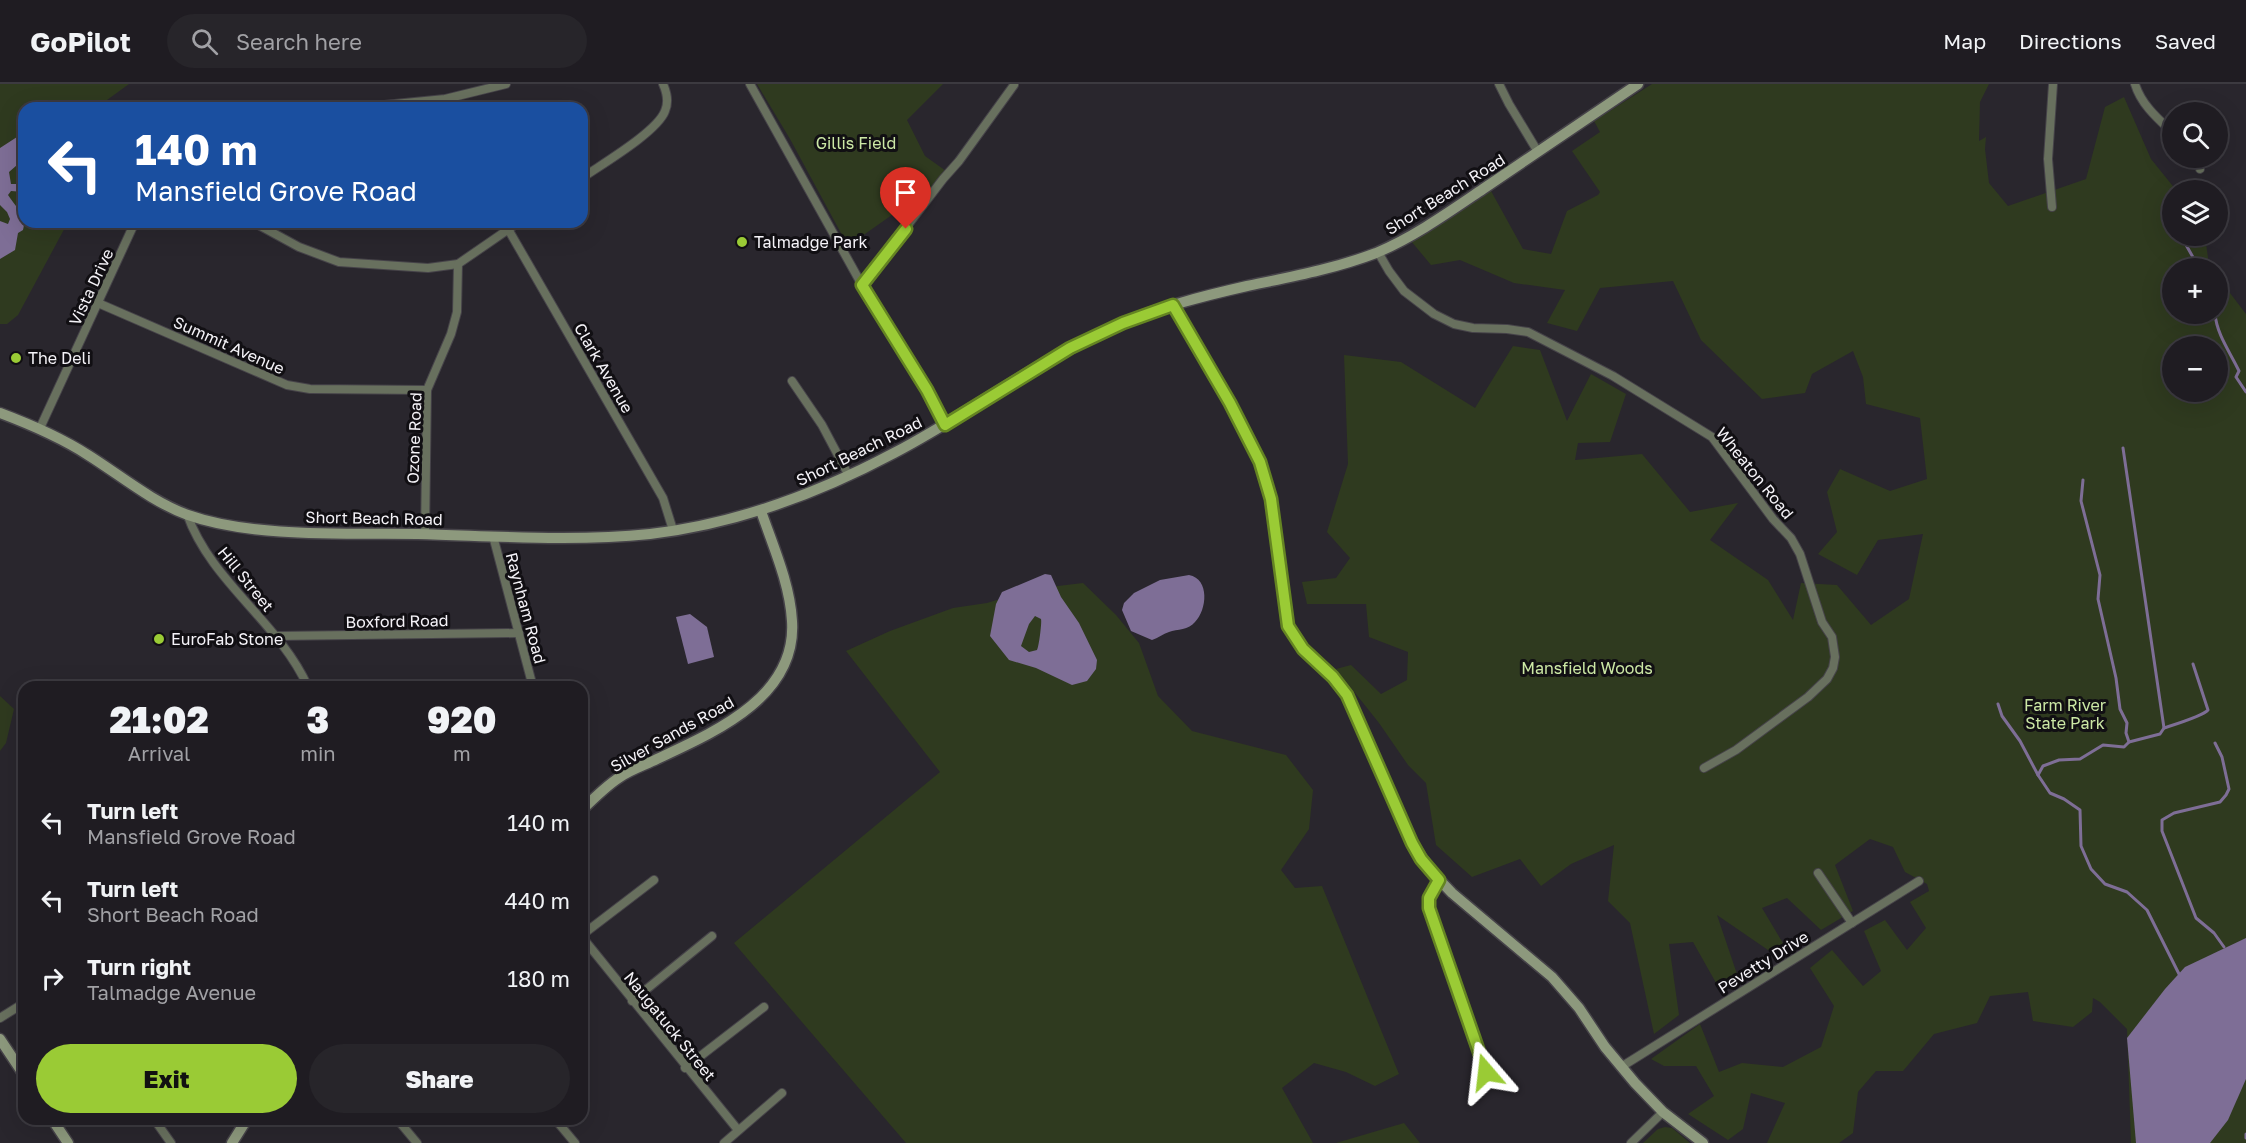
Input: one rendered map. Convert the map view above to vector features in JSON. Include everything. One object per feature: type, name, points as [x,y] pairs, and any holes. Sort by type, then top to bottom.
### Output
[{"type":"main road","name":"Short Beach Road","points":[[0,413],[40,428],[68,442],[160,502],[187,514],[250,528],[308,532],[573,538],[673,531],[728,520],[806,495],[849,476],[945,425],[1070,348],[1123,323],[1173,305],[1321,271],[1378,252],[1428,225],[1638,84]]},
{"type":"main road","points":[[1173,305],[1230,403],[1260,462],[1271,499],[1288,626],[1303,649],[1333,677],[1347,695],[1421,859],[1439,880],[1560,985],[1621,1067],[1663,1112],[1703,1143]]},
{"type":"main road","name":"Silver Sands Road","points":[[588,805],[620,777],[687,745],[751,706],[763,697],[780,674],[788,656],[791,640],[790,604],[761,511]]},
{"type":"main road","points":[[0,1039],[18,1066]]},
{"type":"main road","points":[[56,1125],[68,1143]]},
{"type":"main road","points":[[232,1143],[243,1125]]},
{"type":"street","points":[[415,102],[445,99],[506,84]]},
{"type":"street","points":[[588,174],[657,124],[667,106],[663,84]]},
{"type":"street","points":[[750,84],[862,285],[927,390],[945,425]]},
{"type":"street","points":[[1499,84],[1538,152]]},
{"type":"street","points":[[2052,207],[2048,159],[2053,84]]},
{"type":"street","points":[[2135,84],[2146,106],[2162,122]]},
{"type":"street","points":[[862,285],[943,178],[959,161],[1014,85]]},
{"type":"street","name":"Vista Drive","points":[[40,428],[132,228]]},
{"type":"street","points":[[264,228],[298,247],[339,262],[428,268],[458,264],[503,228]]},
{"type":"street","name":"Clark Avenue","points":[[507,228],[663,498],[673,531]]},
{"type":"street","name":"Wheaton Road","points":[[1378,252],[1404,291],[1434,314],[1454,324],[1473,328],[1528,332],[1613,376],[1712,437],[1773,519],[1791,538],[1800,554],[1822,622],[1832,637],[1835,657],[1833,668],[1827,679],[1808,697],[1736,750],[1704,768]]},
{"type":"street","name":"Ozone Road","points":[[425,535],[427,390],[451,334],[457,312],[458,264]]},
{"type":"street","name":"Summit Avenue","points":[[98,303],[287,385],[310,389],[427,390]]},
{"type":"street","points":[[792,381],[822,425],[849,476]]},
{"type":"street","name":"Hill Street","points":[[187,514],[198,540],[275,636],[305,681]]},
{"type":"street","name":"Raynham Road","points":[[494,536],[531,681]]},
{"type":"street","name":"Boxford Road","points":[[275,636],[519,633]]},
{"type":"street","points":[[1818,873],[1852,923]]},
{"type":"street","points":[[588,931],[654,880]]},
{"type":"street","points":[[1439,880],[1429,898],[1434,925],[1492,1084]]},
{"type":"street","name":"Pevetty Drive","points":[[1621,1067],[1919,881]]},
{"type":"street","points":[[632,1001],[712,936]]},
{"type":"street","name":"Naugatuck Street","points":[[588,944],[685,1068],[738,1131]]},
{"type":"street","points":[[685,1068],[764,1006]]},
{"type":"street","points":[[0,1018],[18,1007]]},
{"type":"street","points":[[724,1143],[782,1093]]},
{"type":"street","points":[[1631,1143],[1663,1112]]},
{"type":"street","points":[[158,1125],[171,1143]]},
{"type":"street","points":[[402,1125],[417,1143]]},
{"type":"street","points":[[560,1125],[575,1143]]},
{"type":"green space","points":[[0,84],[129,84],[104,102],[18,102],[18,228],[65,228],[18,315],[7,324],[0,324]]},
{"type":"green space","name":"Gillis Field","points":[[757,84],[943,84],[907,120],[925,156],[946,171],[908,219],[899,210],[848,246],[790,139]]},
{"type":"green space","name":"Mansfield Woods","points":[[1652,84],[1989,84],[1980,102],[1979,141],[1986,137],[1989,183],[2008,206],[2086,179],[2105,107],[2124,97],[2151,159],[2168,180],[2162,180],[2162,246],[2206,246],[2208,258],[2162,258],[2162,324],[2228,324],[2228,290],[2246,314],[2246,1143],[2131,1143],[2127,1029],[2093,998],[2092,1012],[2073,1027],[2033,1021],[2028,992],[1990,996],[1977,1023],[1934,1034],[1903,1071],[1876,1071],[1858,1092],[1853,1133],[1839,1143],[1767,1143],[1785,1103],[1751,1093],[1743,1129],[1728,1140],[1688,1114],[1714,1096],[1696,1066],[1664,1066],[1651,1059],[1700,1024],[1719,1072],[1742,1063],[1783,1067],[1821,1047],[1834,1006],[1810,968],[1832,950],[1863,986],[1881,971],[1864,931],[1885,920],[1907,950],[1926,928],[1910,902],[1929,891],[1927,884],[1905,872],[1893,847],[1870,839],[1835,865],[1853,911],[1821,930],[1787,898],[1762,908],[1784,945],[1781,959],[1717,915],[1738,977],[1720,990],[1693,942],[1669,944],[1679,1015],[1654,1034],[1630,923],[1608,901],[1614,845],[1571,864],[1541,886],[1520,859],[1472,877],[1436,845],[1426,783],[1408,765],[1379,723],[1336,669],[1351,665],[1381,694],[1407,680],[1408,652],[1369,637],[1366,604],[1307,604],[1302,582],[1336,578],[1350,558],[1327,532],[1348,464],[1344,355],[1401,362],[1475,408],[1513,346],[1540,350],[1567,421],[1591,374],[1626,394],[1610,442],[1578,443],[1575,460],[1642,454],[1690,512],[1738,503],[1710,540],[1768,580],[1793,620],[1801,583],[1837,585],[1871,625],[1909,599],[1923,534],[1878,540],[1857,575],[1818,554],[1837,532],[1827,492],[1840,469],[1890,491],[1927,479],[1920,418],[1866,404],[1863,377],[1853,351],[1812,374],[1805,393],[1762,399],[1701,340],[1673,281],[1600,288],[1577,331],[1547,323],[1565,290],[1514,283],[1460,260],[1431,265],[1411,241],[1491,191],[1523,249],[1551,254],[1567,211],[1600,192],[1572,151],[1600,132],[1594,121]]},
{"type":"green space","points":[[1083,583],[1116,615],[1139,643],[1158,696],[1192,731],[1286,755],[1313,790],[1309,829],[1281,870],[1295,888],[1322,886],[1399,1074],[1375,1086],[1346,1072],[1314,1063],[1282,1088],[1313,1143],[906,1143],[734,943],[940,772],[846,651],[890,631],[953,608],[987,603],[1033,589]]},
{"type":"green space","points":[[0,696],[14,709],[6,743],[0,751]]},
{"type":"green space","points":[[1404,1123],[1420,1143],[1336,1143]]},
{"type":"green space","points":[[1672,1128],[1690,1143],[1643,1143],[1658,1129]]},
{"type":"shaded area","points":[[18,137],[18,164],[9,172],[11,184],[18,184],[18,192],[11,191],[8,195],[18,208],[18,228],[23,228],[18,233],[15,250],[0,259],[0,221],[8,224],[10,219],[0,205],[0,148]]},
{"type":"shaded area","points":[[1045,574],[1051,575],[1097,660],[1096,669],[1087,681],[1072,685],[1036,668],[1009,660],[990,636],[996,604],[1002,592]],"holes":[[[1035,616],[1041,619],[1038,648],[1029,652],[1021,646],[1029,624]]]},
{"type":"shaded area","points":[[1189,575],[1200,582],[1204,595],[1202,610],[1192,625],[1152,640],[1131,631],[1122,610],[1124,603],[1134,593],[1160,580]]},
{"type":"shaded area","points":[[690,614],[707,627],[714,657],[688,664],[676,617]]},
{"type":"shaded area","points":[[2246,938],[2246,1079],[2228,1120],[2210,1143],[2136,1143],[2127,1038],[2185,967]]},
{"type":"waterway","points":[[2187,246],[2193,258]]},
{"type":"waterway","points":[[2217,324],[2239,371],[2236,377],[2246,392]]},
{"type":"waterway","points":[[2123,448],[2164,728],[2160,734],[2129,742]]},
{"type":"waterway","points":[[2083,480],[2081,501],[2100,575],[2098,599],[2116,678],[2120,709],[2127,723],[2126,733],[2129,742],[2124,747],[2103,745],[2080,759],[2059,760],[2043,766],[2038,775],[2050,793],[2080,810],[2081,846],[2091,869],[2105,884],[2127,892],[2147,910],[2179,974]]},
{"type":"waterway","points":[[2164,728],[2194,718],[2208,710],[2193,664]]},
{"type":"waterway","points":[[1998,704],[2002,716],[2020,741],[2038,775]]},
{"type":"waterway","points":[[2215,743],[2222,757],[2229,789],[2226,795],[2220,802],[2174,813],[2162,820],[2162,831],[2196,918],[2214,933],[2224,947]]},
{"type":"place","name":"Talmadge Park","points":[[742,242]]},
{"type":"place","name":"The Deli","points":[[16,358]]},
{"type":"place","name":"EuroFab Stone","points":[[159,639]]},
{"type":"route","points":[[906,229],[862,285],[927,390],[945,425],[1070,348],[1123,323],[1173,305],[1230,403],[1260,462],[1271,499],[1288,626],[1307,654],[1333,677],[1347,695],[1412,843],[1421,859],[1439,880],[1432,889],[1429,908],[1486,1072]]},
{"type":"park label","name":"Farm River State Park","points":[[2065,714]]}]
